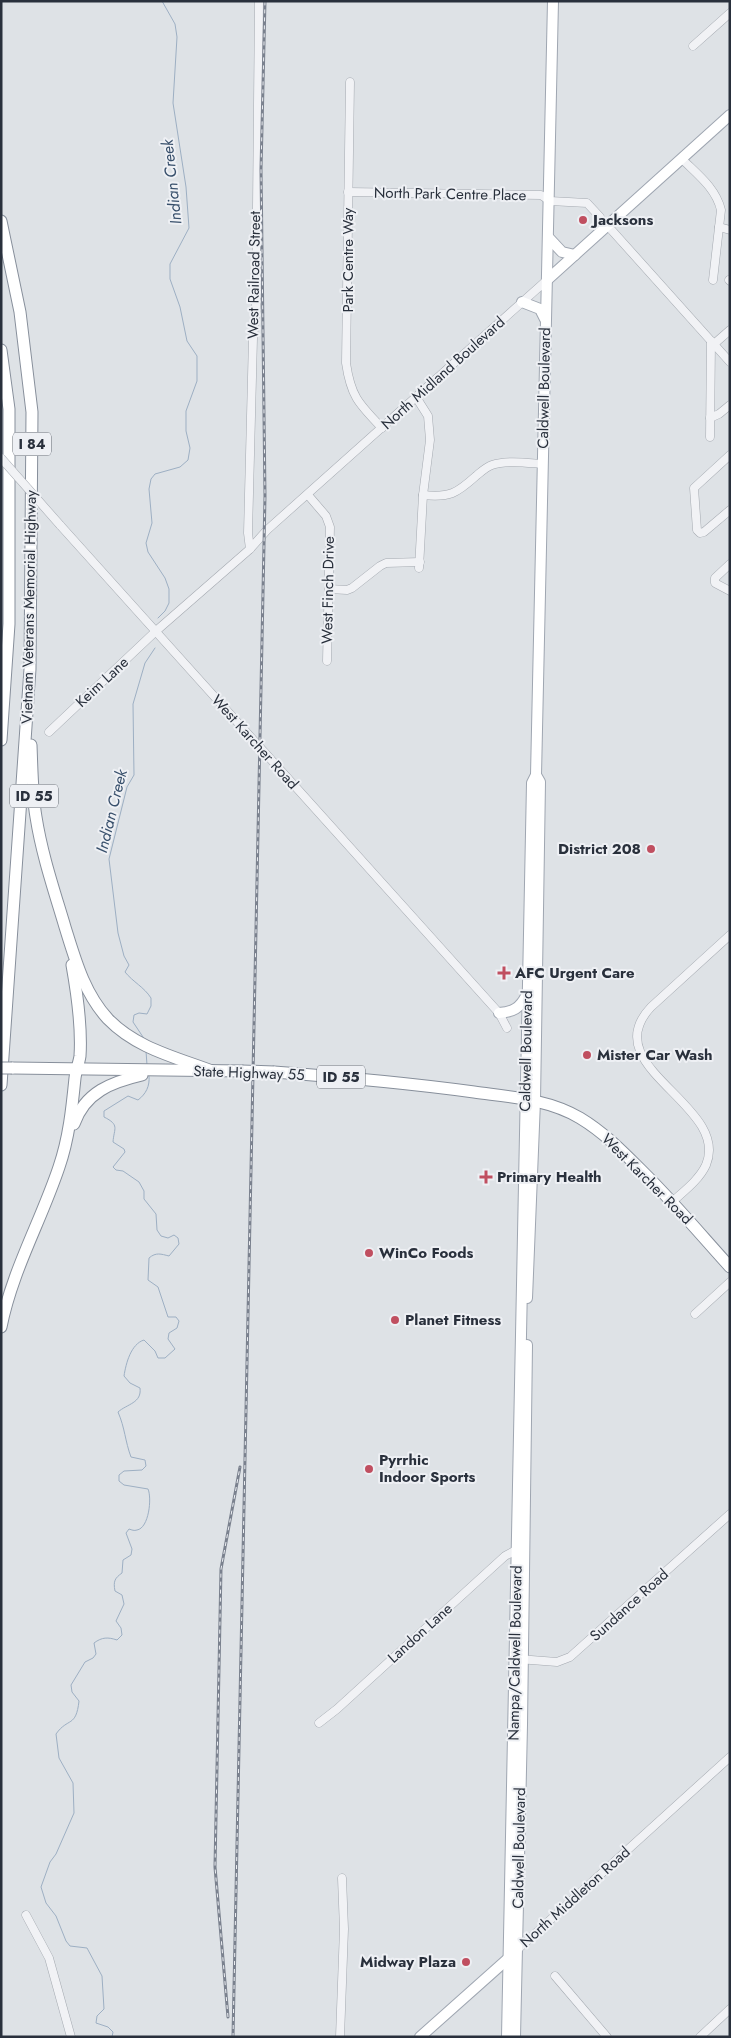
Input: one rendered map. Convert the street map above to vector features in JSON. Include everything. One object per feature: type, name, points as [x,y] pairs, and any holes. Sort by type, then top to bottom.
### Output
[{"type":"highway","name":"Vietnam Veterans Memorial Highway","points":[[1,221],[20,312],[32,412],[30,669],[1,1085]]},
{"type":"highway","name":"Vietnam Veterans Memorial Highway","points":[[1,350],[9,409],[9,624],[1,740]]},
{"type":"highway","name":"ID 55","points":[[30,669],[32,767],[36,815],[45,862],[84,982],[96,1004],[109,1020],[142,1044],[178,1065]]},
{"type":"highway","points":[[1,1327],[6,1303],[59,1168],[68,1136],[76,1069],[80,1056],[77,996],[71,960],[45,862]]},
{"type":"highway","name":"State Highway 55","points":[[7,1068],[157,1071],[178,1065],[212,1071],[274,1072],[408,1083],[530,1100]]},
{"type":"highway","points":[[35,1226],[51,1198],[62,1168],[74,1122],[88,1099],[111,1084],[157,1071]]},
{"type":"highway","name":"West Karcher Road","points":[[530,1100],[567,1111],[599,1131],[619,1147],[672,1202],[730,1267]]},
{"type":"main road","name":"Caldwell Boulevard","points":[[530,1100],[527,992],[532,783],[536,775],[553,1]]},
{"type":"main road","name":"North Midland Boulevard","points":[[547,280],[730,115]]},
{"type":"main road","points":[[548,237],[558,250],[575,255]]},
{"type":"main road","points":[[522,302],[540,309],[545,319]]},
{"type":"main road","name":"Caldwell Boulevard","points":[[524,1268],[540,782],[536,775]]},
{"type":"main road","points":[[499,1013],[514,1010],[522,1005],[527,992]]},
{"type":"main road","name":"Nampa/Caldwell Boulevard","points":[[507,2037],[519,1659],[524,1268]]},
{"type":"main road","name":"Caldwell Boulevard","points":[[515,2037],[519,1659]]},
{"type":"main road","name":"North Middleton Road","points":[[420,2037],[517,1950]]},
{"type":"street","name":"West Railroad Street","points":[[250,549],[248,523],[252,338],[256,309],[259,1]]},
{"type":"street","points":[[693,46],[730,13]]},
{"type":"street","name":"Park Centre Way","points":[[350,82],[347,368],[350,388],[359,402],[382,428]]},
{"type":"street","points":[[682,159],[719,199],[721,210],[713,280]]},
{"type":"street","name":"North Park Centre Place","points":[[348,192],[541,195],[550,200],[587,203],[600,217]]},
{"type":"street","points":[[607,225],[730,362]]},
{"type":"street","points":[[719,228],[730,230]]},
{"type":"street","name":"North Midland Boulevard","points":[[156,631],[250,549],[267,530],[547,280]]},
{"type":"street","points":[[712,342],[730,330]]},
{"type":"street","points":[[710,437],[712,342]]},
{"type":"street","points":[[329,589],[347,590],[352,588],[386,563],[419,565],[430,428],[428,416],[416,398]]},
{"type":"street","points":[[710,418],[719,414],[730,405]]},
{"type":"street","points":[[730,455],[694,488],[697,530],[700,533],[704,532],[730,510]]},
{"type":"street","name":"West Karcher Road","points":[[1,458],[499,1013],[507,1028]]},
{"type":"street","points":[[424,495],[441,496],[452,494],[462,489],[491,465],[499,463],[543,464]]},
{"type":"street","name":"West Finch Drive","points":[[308,495],[326,516],[330,527],[327,661]]},
{"type":"street","points":[[730,564],[715,578],[716,583],[730,591]]},
{"type":"street","name":"Keim Lane","points":[[49,732],[156,631]]},
{"type":"street","points":[[672,1202],[696,1180],[706,1166],[710,1153],[709,1133],[700,1120],[648,1064],[639,1047],[638,1032],[644,1014],[650,1007],[730,935]]},
{"type":"street","points":[[695,1314],[730,1282]]},
{"type":"street","name":"Sundance Road","points":[[519,1659],[556,1662],[570,1657],[730,1514]]},
{"type":"street","name":"Landon Lane","points":[[319,1723],[337,1709],[505,1556],[521,1548]]},
{"type":"street","name":"North Middleton Road","points":[[517,1950],[730,1757]]},
{"type":"street","points":[[340,2037],[344,1929],[342,1878]]},
{"type":"street","points":[[26,1915],[49,1958],[71,2037]]},
{"type":"street","points":[[555,1976],[608,2037]]},
{"type":"street","points":[[700,2037],[730,2009]]},
{"type":"waterway","name":"Indian Creek","points":[[158,618],[165,611],[169,603],[169,589],[165,578],[148,552],[146,543],[152,523],[149,489],[151,479],[155,474],[180,467],[188,460],[190,448],[186,431],[186,411],[197,381],[197,356],[187,341],[180,307],[170,279],[170,264],[189,228],[186,187],[173,103],[177,37],[175,24],[162,1]]},
{"type":"waterway","name":"Indian Creek","points":[[145,1040],[133,1022],[134,1015],[139,1013],[147,1014],[151,1006],[151,998],[125,972],[129,965],[124,956],[118,933],[109,859],[127,787],[134,775],[133,704],[145,663],[155,648]]},
{"type":"waterway","name":"Indian Creek","points":[[146,1051],[147,1065]]},
{"type":"waterway","name":"Indian Creek","points":[[112,2037],[113,2032],[108,2027],[96,2023],[97,2016],[104,2009],[102,1976],[87,1948],[70,1946],[66,1941],[56,1916],[46,1903],[41,1887],[50,1862],[56,1854],[74,1813],[73,1783],[59,1758],[56,1734],[74,1719],[76,1715],[79,1701],[72,1692],[71,1685],[85,1662],[96,1654],[94,1643],[105,1638],[117,1640],[122,1635],[121,1628],[116,1621],[124,1604],[122,1595],[115,1591],[114,1582],[122,1573],[123,1560],[131,1555],[132,1549],[126,1533],[129,1529],[141,1528],[147,1519],[150,1499],[148,1489],[124,1485],[119,1481],[119,1475],[124,1471],[142,1470],[146,1466],[145,1460],[131,1457],[118,1412],[133,1403],[140,1393],[140,1388],[130,1383],[124,1376],[126,1365],[132,1350],[139,1342],[144,1340],[155,1351],[158,1358],[165,1358],[175,1349],[168,1339],[169,1333],[177,1328],[179,1321],[176,1317],[168,1317],[158,1287],[148,1280],[149,1258],[156,1254],[169,1256],[179,1244],[178,1238],[174,1235],[168,1238],[161,1236],[157,1230],[156,1214],[144,1199],[144,1191],[139,1182],[123,1171],[116,1170],[113,1167],[125,1152],[124,1149],[113,1142],[115,1127],[112,1122],[104,1117],[104,1111],[128,1096],[138,1100],[141,1098],[148,1086],[149,1076]]},
{"type":"railway","points":[[233,2037],[265,496],[261,169],[265,1]]},
{"type":"railway","points":[[228,2017],[215,1867],[221,1569],[240,1467]]},
{"type":"place","name":"Jacksons","points":[[583,220]]},
{"type":"place","name":"District 208","points":[[651,849]]},
{"type":"place","name":"AFC Urgent Care","points":[[504,973]]},
{"type":"place","name":"Mister Car Wash","points":[[587,1055]]},
{"type":"place","name":"Primary Health","points":[[486,1177]]},
{"type":"place","name":"WinCo Foods","points":[[369,1253]]},
{"type":"place","name":"Planet Fitness","points":[[395,1320]]},
{"type":"place","name":"Pyrrhic Indoor Sports","points":[[369,1469]]},
{"type":"place","name":"Midway Plaza","points":[[466,1962]]}]
